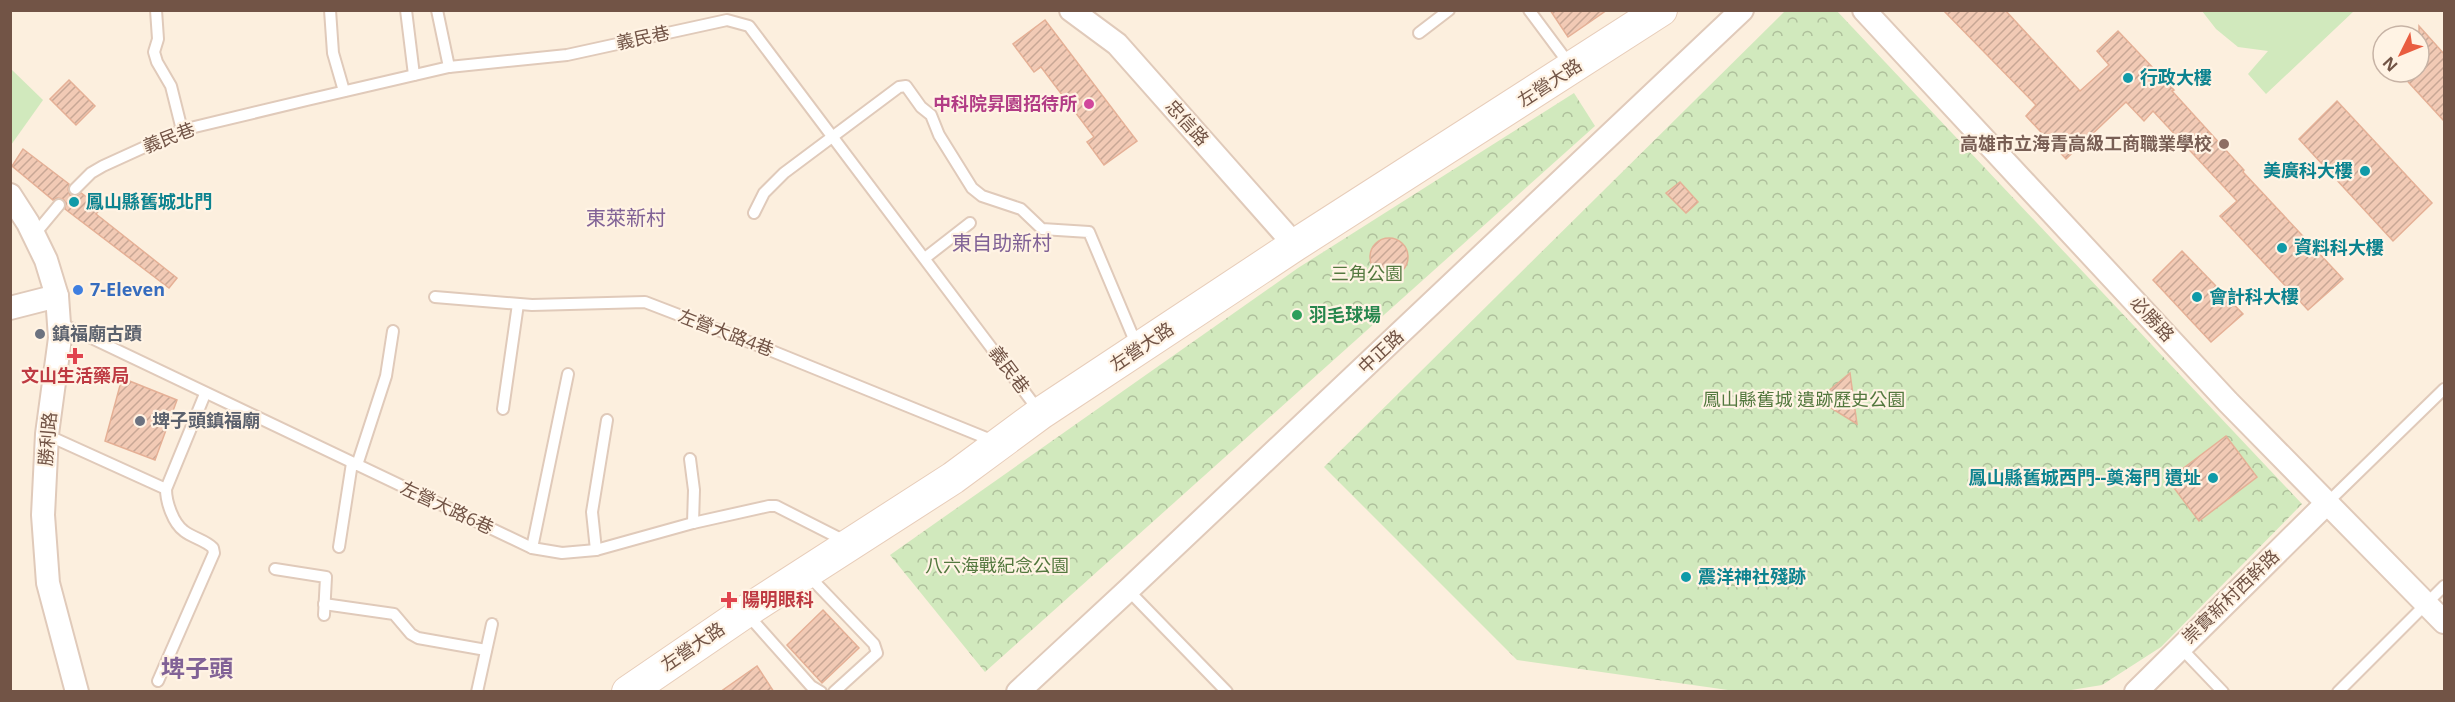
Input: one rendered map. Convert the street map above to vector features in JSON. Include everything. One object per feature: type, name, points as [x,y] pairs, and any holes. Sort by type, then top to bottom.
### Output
[{"type":"street","name":"忠信路","points":[[1071,10],[1117,44],[1295,245]]},
{"type":"street","name":"左營大路","points":[[628,692],[745,612],[1002,444],[1041,413],[1295,245],[1573,69],[1661,10]]},
{"type":"street","name":"中正路","points":[[1018,692],[1742,10]]},
{"type":"street","name":"必勝路","points":[[1864,10],[2228,402],[2445,622]]},
{"type":"street","name":"勝利路","points":[[10,195],[46,260],[57,296],[60,338],[47,434],[43,515],[48,583],[77,692]]},
{"type":"street","points":[[11,307],[57,296]]},
{"type":"street","name":"崇實新村西幹路","points":[[2136,692],[2327,503]]},
{"type":"lane","points":[[156,10],[159,39],[154,52],[171,86],[182,130]]},
{"type":"lane","points":[[330,10],[333,53],[344,91]]},
{"type":"lane","points":[[406,10],[414,75]]},
{"type":"lane","points":[[437,10],[449,67]]},
{"type":"lane","points":[[1419,33],[1449,10]]},
{"type":"lane","points":[[1529,10],[1573,69]]},
{"type":"lane","name":"義民巷","points":[[75,189],[91,173],[103,166],[182,130],[449,67],[567,55],[734,20],[749,26],[1041,413]]},
{"type":"lane","points":[[754,213],[764,193],[784,172],[899,87],[906,86],[921,107],[931,115],[954,160],[972,188],[982,196],[1021,209],[1041,229],[1089,232],[1138,349]]},
{"type":"lane","points":[[34,235],[59,205]]},
{"type":"lane","points":[[926,258],[970,223]]},
{"type":"lane","name":"左營大路4巷","points":[[435,297],[518,304],[645,302],[1002,444]]},
{"type":"lane","points":[[503,409],[518,304]]},
{"type":"lane","name":"左營大路6巷","points":[[60,323],[532,548],[562,553],[596,550],[693,523],[776,506],[851,544]]},
{"type":"lane","points":[[339,547],[355,464],[386,376],[393,331]]},
{"type":"lane","points":[[532,548],[568,374]]},
{"type":"lane","points":[[2327,503],[2445,389]]},
{"type":"lane","points":[[158,681],[214,553],[213,548],[207,542],[183,531],[166,501],[166,489],[206,394]]},
{"type":"lane","points":[[596,550],[592,512],[607,420]]},
{"type":"lane","points":[[47,434],[166,489]]},
{"type":"lane","points":[[690,459],[694,490],[693,523]]},
{"type":"lane","points":[[275,569],[326,577],[324,615]]},
{"type":"lane","points":[[806,573],[874,644],[877,653],[834,692]]},
{"type":"lane","points":[[2338,692],[2445,586]]},
{"type":"lane","points":[[1128,590],[1227,692]]},
{"type":"lane","points":[[324,604],[394,614],[411,634],[418,638],[486,650]]},
{"type":"lane","points":[[745,612],[811,686],[821,692]]},
{"type":"lane","points":[[477,692],[492,624]]},
{"type":"lane","points":[[2180,647],[2223,692]]},
{"type":"green space","name":"鳳山縣舊城 遺跡歷史公園","points":[[1836,10],[2302,504],[2161,647],[2102,685],[2059,692],[1742,692],[1517,660],[1324,467],[1785,11]]},
{"type":"green space","points":[[2202,11],[2354,11],[2266,94],[2248,74],[2268,51],[2238,47],[2216,29]]},
{"type":"green space","points":[[11,69],[43,100],[11,145]]},
{"type":"green space","name":"八六海戰紀念公園","points":[[1574,93],[1595,126],[985,672],[890,555],[1298,268]]},
{"type":"building","points":[[1550,10],[1607,10],[1568,37]]},
{"type":"building","points":[[1943,10],[2005,10],[2080,91],[2109,65],[2097,51],[2118,31],[2174,90],[2172,91],[2244,170],[2243,172],[2343,279],[2308,310],[2220,216],[2237,201],[2153,111],[2144,121],[2126,102],[2066,159],[2026,116],[2036,105]]},
{"type":"building","name":"中科院昇園招待所","points":[[1045,20],[1137,141],[1104,165],[1087,142],[1094,137],[1041,67],[1034,72],[1013,44]]},
{"type":"building","points":[[2431,39],[2445,55],[2445,122],[2410,84],[2431,84]]},
{"type":"building","points":[[69,80],[95,106],[76,125],[50,99]]},
{"type":"building","name":"美廣科大樓","points":[[2337,101],[2432,203],[2393,241],[2299,139]]},
{"type":"building","points":[[23,149],[69,184],[70,195],[76,196],[81,193],[101,208],[96,214],[177,278],[169,288],[65,209],[66,203],[63,199],[53,200],[12,166]]},
{"type":"building","points":[[1680,182],[1698,202],[1686,213],[1666,193]]},
{"type":"building","points":[[1389,238],[1402,244],[1408,257],[1402,270],[1389,276],[1376,270],[1370,257],[1376,244]]},
{"type":"building","name":"會計科大樓","points":[[2182,251],[2243,314],[2211,342],[2153,280]]},
{"type":"building","points":[[1850,373],[1857,424],[1818,400]]},
{"type":"building","name":"埤子頭鎮福廟","points":[[122,378],[177,400],[155,460],[105,441]]},
{"type":"building","name":"鳳山縣舊城西門--奠海門 遺址","points":[[2226,436],[2257,477],[2199,521],[2168,480]]},
{"type":"building","points":[[823,610],[859,648],[822,683],[787,645]]},
{"type":"building","points":[[757,666],[774,692],[720,692]]},
{"type":"place","name":"行政大樓","points":[[2128,78]]},
{"type":"place","name":"中科院昇園招待所","points":[[1089,104]]},
{"type":"place","name":"高雄市立海青高級工商職業學校","points":[[2224,144]]},
{"type":"place","name":"美廣科大樓","points":[[2365,171]]},
{"type":"place","name":"鳳山縣舊城北門","points":[[74,202]]},
{"type":"place","name":"資料科大樓","points":[[2282,248]]},
{"type":"place","name":"7-Eleven","points":[[78,290]]},
{"type":"place","name":"會計科大樓","points":[[2197,297]]},
{"type":"place","name":"羽毛球場","points":[[1297,315]]},
{"type":"place","name":"鎮福廟古蹟","points":[[40,334]]},
{"type":"place","name":"文山生活藥局","points":[[75,356]]},
{"type":"place","name":"埤子頭鎮福廟","points":[[140,421]]},
{"type":"place","name":"鳳山縣舊城西門--奠海門 遺址","points":[[2213,478]]},
{"type":"place","name":"震洋神社殘跡","points":[[1686,577]]},
{"type":"place","name":"陽明眼科","points":[[729,600]]},
{"type":"district","name":"東萊新村","points":[[626,218]]},
{"type":"district","name":"東自助新村","points":[[1002,243]]},
{"type":"district","name":"埤子頭","points":[[197,669]]},
{"type":"park label","name":"三角公園","points":[[1367,274]]}]
